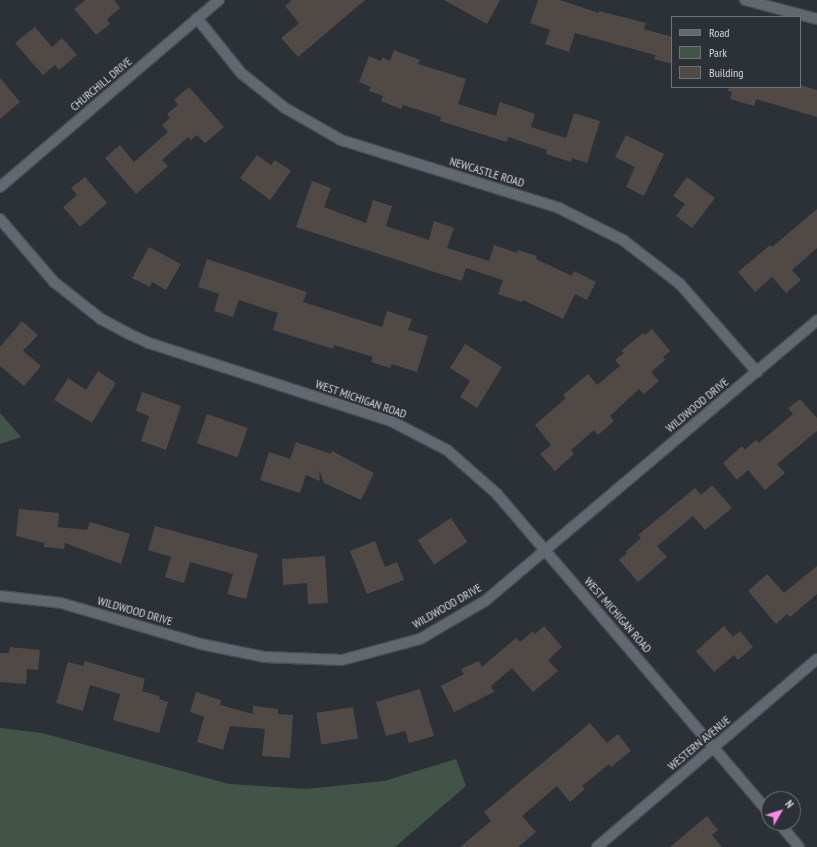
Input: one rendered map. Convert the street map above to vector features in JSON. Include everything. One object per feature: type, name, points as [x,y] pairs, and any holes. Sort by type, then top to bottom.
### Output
[{"type":"street","name":"CHURCHILL DRIVE","points":[[0,187],[219,0]]},
{"type":"street","points":[[745,0],[817,19]]},
{"type":"street","name":"NEWCASTLE ROAD","points":[[197,18],[241,73],[285,108],[341,140],[559,208],[623,240],[680,284],[757,372]]},
{"type":"street","name":"WEST MICHIGAN ROAD","points":[[0,219],[54,282],[101,319],[129,334],[149,344],[391,421],[447,450],[497,494],[761,803]]},
{"type":"street","name":"WILDWOOD DRIVE","points":[[0,596],[61,603],[201,644],[264,657],[342,660],[420,639],[485,601],[817,320]]},
{"type":"street","name":"WESTERN AVENUE","points":[[597,847],[817,659]]},
{"type":"street","points":[[786,831],[799,847]]},
{"type":"green space","points":[[0,413],[21,437],[0,444]]},
{"type":"green space","points":[[0,728],[42,733],[229,784],[306,789],[384,781],[456,759],[466,786],[395,847],[0,847]]},
{"type":"building","points":[[85,0],[114,0],[120,8],[107,19],[110,24],[96,35],[74,9]]},
{"type":"building","points":[[292,0],[365,0],[298,57],[281,38],[299,23],[285,6]]},
{"type":"building","points":[[444,0],[500,0],[487,24]]},
{"type":"building","points":[[538,0],[560,0],[599,13],[599,11],[646,23],[644,29],[671,37],[671,64],[654,59],[655,55],[575,33],[569,52],[545,44],[550,30],[530,23]]},
{"type":"building","points":[[35,27],[52,47],[62,38],[77,55],[59,70],[55,65],[43,75],[15,43]]},
{"type":"building","points":[[394,50],[420,60],[418,64],[466,79],[458,104],[496,116],[500,102],[535,114],[531,127],[566,138],[574,113],[600,121],[587,163],[572,158],[571,162],[546,154],[547,150],[508,137],[507,142],[440,121],[441,117],[403,105],[401,109],[381,101],[383,96],[369,91],[371,87],[359,82],[369,56],[381,61],[382,57],[390,61]]},
{"type":"building","points":[[0,78],[20,102],[0,119]]},
{"type":"building","points":[[801,85],[817,90],[817,117],[756,99],[754,106],[730,99],[732,92],[728,91],[729,88],[801,88]]},
{"type":"building","points":[[189,87],[224,127],[205,143],[197,135],[191,140],[188,137],[162,160],[168,166],[136,194],[105,158],[120,145],[134,162],[168,132],[162,125],[170,118],[167,114],[178,105],[174,100]]},
{"type":"building","points":[[626,135],[664,154],[644,196],[626,187],[635,167],[615,157]]},
{"type":"building","points":[[257,155],[271,165],[275,160],[291,171],[270,200],[240,178]]},
{"type":"building","points":[[85,177],[107,203],[80,227],[63,207],[77,195],[71,188]]},
{"type":"building","points":[[687,177],[715,198],[692,228],[676,216],[685,204],[673,196]]},
{"type":"building","points":[[312,181],[331,188],[324,207],[366,223],[373,200],[392,206],[386,226],[429,240],[434,221],[454,228],[447,248],[489,261],[494,245],[517,253],[518,250],[537,256],[536,259],[572,276],[574,271],[596,282],[587,300],[575,294],[563,319],[523,300],[522,302],[498,294],[503,280],[466,268],[462,281],[296,227]]},
{"type":"building","points":[[817,209],[817,248],[792,270],[801,280],[786,293],[772,277],[755,292],[738,272],[770,245],[772,247]]},
{"type":"building","points":[[149,247],[181,264],[166,290],[152,282],[150,287],[132,278]]},
{"type":"building","points":[[207,259],[307,292],[303,302],[382,327],[387,311],[412,319],[408,330],[428,336],[417,372],[392,364],[390,368],[371,362],[373,357],[334,345],[333,349],[273,330],[278,313],[239,300],[233,317],[214,311],[219,294],[198,287]]},
{"type":"building","points":[[22,321],[38,335],[23,351],[41,366],[24,386],[0,366],[0,347]]},
{"type":"building","points":[[652,329],[670,351],[663,357],[665,360],[651,372],[659,381],[644,394],[639,389],[610,416],[614,421],[598,435],[594,430],[571,450],[574,454],[555,471],[540,454],[551,445],[535,425],[566,398],[563,395],[588,374],[597,385],[620,366],[615,360],[624,353],[621,351],[643,333],[645,335]]},
{"type":"building","points":[[465,344],[502,367],[477,408],[460,397],[470,381],[450,368]]},
{"type":"building","points":[[98,371],[116,383],[92,423],[54,400],[68,378],[86,390]]},
{"type":"building","points":[[142,392],[181,406],[166,450],[141,441],[149,416],[136,411]]},
{"type":"building","points":[[800,399],[817,418],[817,431],[777,464],[785,473],[765,490],[748,470],[737,480],[723,463],[742,446],[745,450],[756,440],[759,443],[793,414],[788,408]]},
{"type":"building","points":[[207,414],[248,428],[238,457],[197,443]]},
{"type":"building","points":[[296,442],[331,454],[332,451],[374,473],[361,500],[324,483],[319,470],[320,481],[306,475],[300,493],[260,480],[269,452],[290,459]]},
{"type":"building","points":[[712,485],[732,508],[705,530],[693,516],[657,546],[667,557],[638,582],[619,560],[627,553],[625,552],[641,538],[638,535],[695,488],[701,495]]},
{"type":"building","points":[[19,509],[59,513],[58,527],[87,530],[90,522],[130,534],[121,564],[65,543],[64,549],[44,547],[44,543],[16,536]]},
{"type":"building","points":[[451,518],[467,542],[434,564],[418,540]]},
{"type":"building","points":[[155,526],[258,554],[246,599],[227,594],[233,574],[190,562],[184,583],[165,577],[171,557],[148,550]]},
{"type":"building","points":[[375,541],[385,567],[397,562],[404,580],[367,594],[350,551]]},
{"type":"building","points":[[325,556],[328,603],[308,604],[307,583],[283,585],[282,559]]},
{"type":"building","points":[[817,566],[817,594],[790,617],[787,614],[776,624],[748,591],[767,574],[784,593]]},
{"type":"building","points":[[544,626],[562,647],[548,660],[558,671],[533,692],[512,668],[491,686],[494,692],[454,712],[441,686],[464,674],[461,669],[479,661],[482,667],[516,638],[520,642],[533,631],[535,634]]},
{"type":"building","points":[[724,626],[733,637],[740,631],[753,647],[738,660],[734,655],[714,672],[696,651]]},
{"type":"building","points":[[10,647],[40,650],[38,670],[27,669],[26,684],[0,682],[0,653],[9,653]]},
{"type":"building","points":[[85,661],[145,679],[142,691],[160,696],[159,699],[168,702],[159,733],[113,720],[120,694],[90,685],[83,711],[56,703],[68,662],[83,666]]},
{"type":"building","points":[[420,689],[434,736],[409,743],[405,731],[386,736],[376,702]]},
{"type":"building","points":[[196,692],[221,700],[220,705],[253,714],[253,706],[278,709],[278,714],[293,715],[290,758],[262,756],[265,729],[230,726],[223,750],[197,742],[204,717],[190,712]]},
{"type":"building","points":[[353,707],[358,739],[321,744],[316,713]]},
{"type":"building","points":[[590,723],[607,743],[618,734],[631,751],[611,767],[609,764],[582,786],[585,789],[570,802],[557,786],[522,816],[536,832],[518,847],[460,847],[491,821],[484,812]]},
{"type":"building","points":[[707,816],[718,830],[712,835],[722,847],[670,847]]}]
